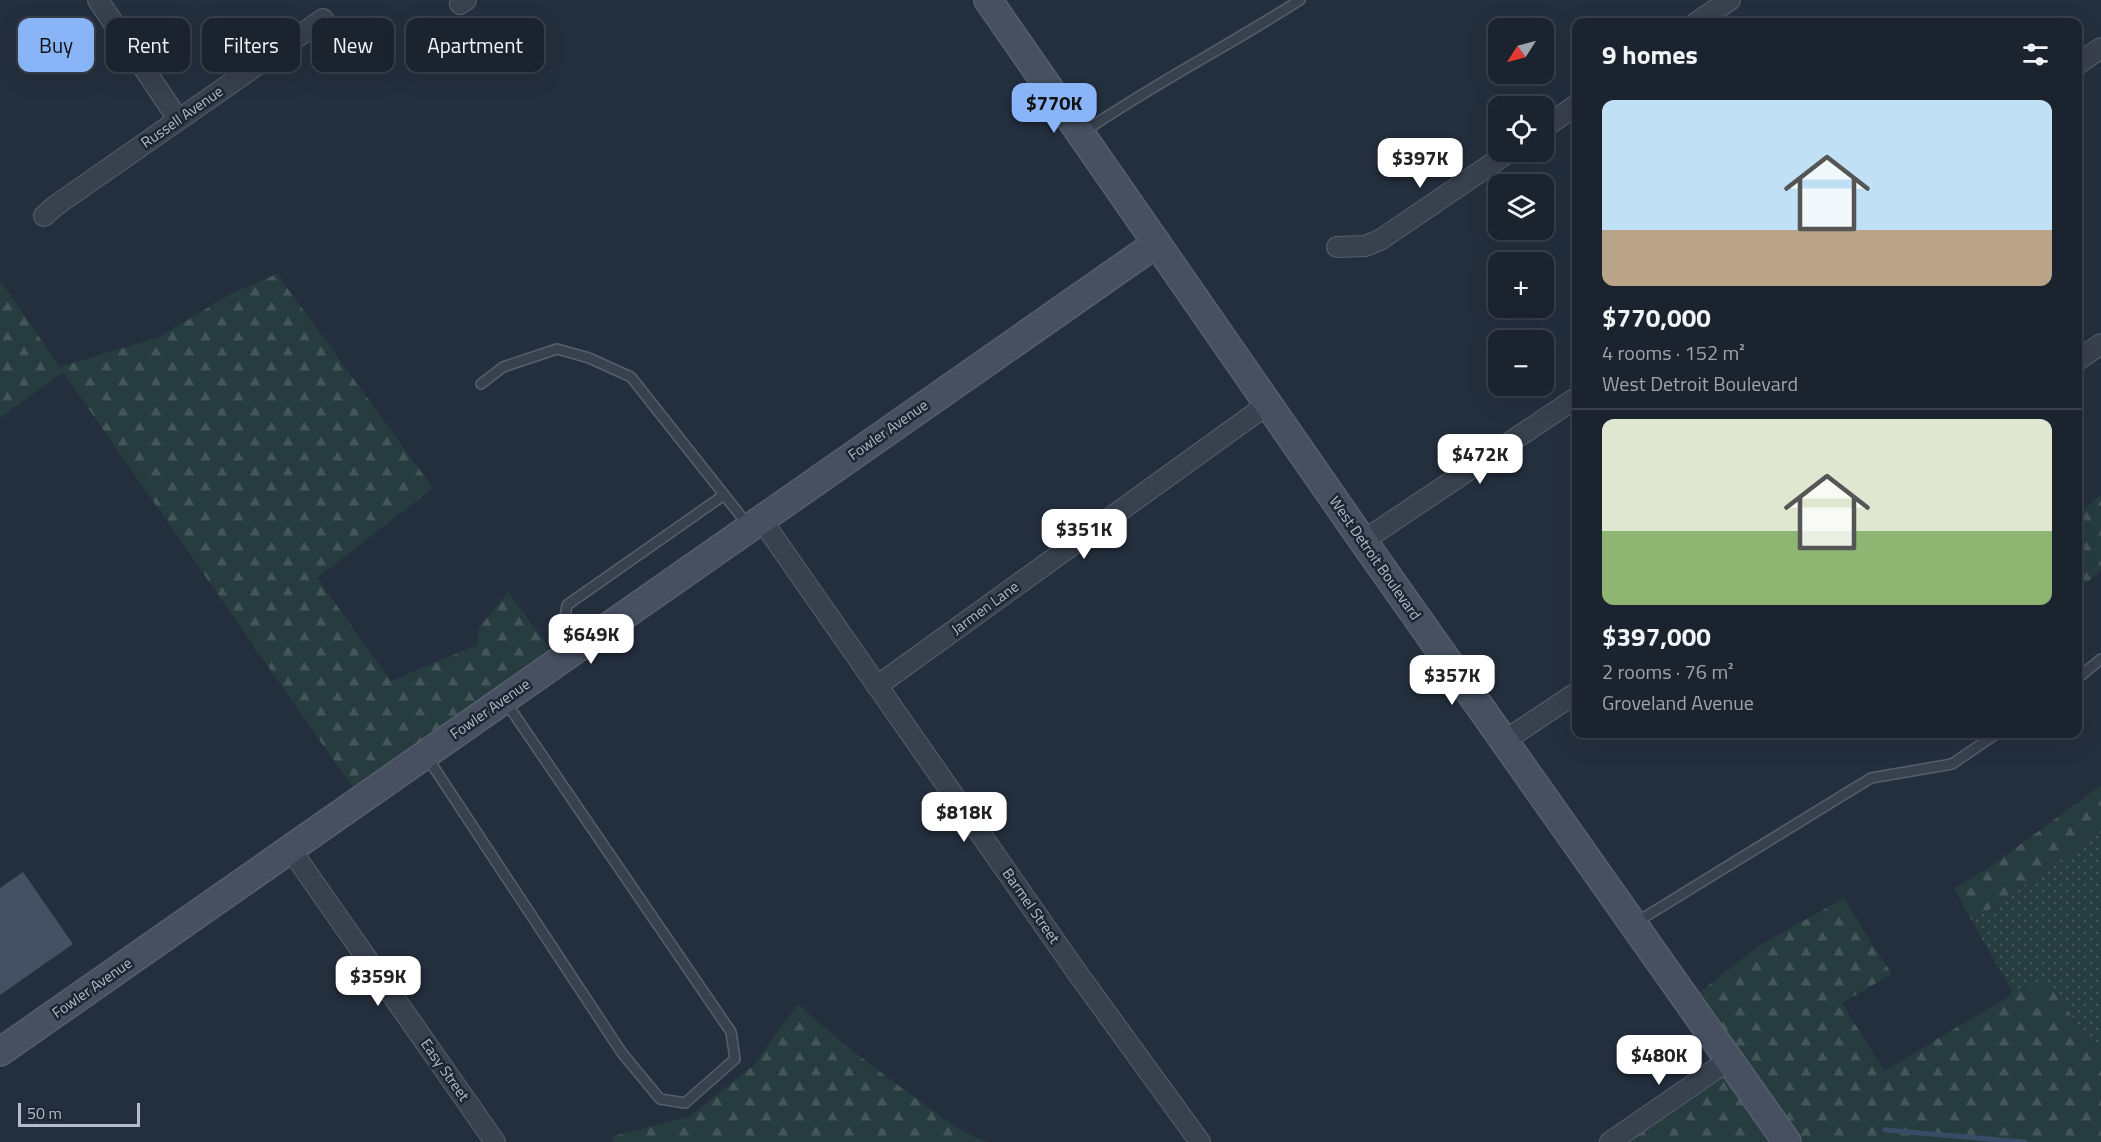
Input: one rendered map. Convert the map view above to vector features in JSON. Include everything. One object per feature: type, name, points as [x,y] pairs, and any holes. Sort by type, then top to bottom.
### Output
[{"type":"street","points":[[98,0],[178,119]]},
{"type":"street","name":"West Detroit Boulevard","points":[[988,0],[1363,541],[1786,1142]]},
{"type":"street","points":[[1703,18],[1730,0]]},
{"type":"street","name":"Russell Avenue","points":[[44,216],[312,26]]},
{"type":"street","points":[[2082,61],[2101,48]]},
{"type":"street","points":[[1554,121],[1572,108]]},
{"type":"street","points":[[1337,247],[1365,246],[1380,240],[1494,162]]},
{"type":"street","name":"Fowler Avenue","points":[[1,1049],[291,850],[1157,243]]},
{"type":"street","points":[[2082,357],[2101,344]]},
{"type":"street","points":[[1363,541],[1572,401]]},
{"type":"street","name":"Jarmen Lane","points":[[877,686],[1269,404]]},
{"type":"street","name":"Barmel Street","points":[[755,523],[877,686],[1083,981],[1200,1142]]},
{"type":"street","points":[[1504,741],[1572,696]]},
{"type":"street","name":"Easy Street","points":[[291,850],[495,1142]]},
{"type":"street","points":[[1610,1142],[1729,1060]]},
{"type":"lane","points":[[1081,134],[1120,107],[1240,39],[1300,0]]},
{"type":"lane","points":[[481,384],[503,367],[557,349],[589,358],[631,377],[724,495],[755,523]]},
{"type":"lane","points":[[583,644],[565,617],[567,605],[724,495]]},
{"type":"lane","points":[[2082,675],[2101,659]]},
{"type":"lane","points":[[425,754],[622,1053],[660,1099],[685,1103],[735,1059],[731,1032],[504,699]]},
{"type":"lane","points":[[1633,924],[1871,778],[1952,764],[1990,738]]},
{"type":"green space","points":[[277,274],[433,488],[317,578],[391,681],[477,645],[479,628],[508,592],[554,654],[357,794],[63,372],[0,418],[0,280],[61,369],[63,366],[159,337],[234,292]]},
{"type":"green space","points":[[2101,495],[2101,571],[2082,587],[2082,510]]},
{"type":"green space","points":[[2101,785],[2101,832],[1972,921],[1954,889],[2001,859]]},
{"type":"green space","points":[[2101,832],[2101,1055],[2048,985],[2011,990],[1972,921]]},
{"type":"green space","points":[[1844,898],[1892,974],[1842,1003],[1884,1071],[2012,994],[2011,990],[2048,984],[2101,1055],[2101,1142],[1798,1142],[1695,996],[1757,947]]},
{"type":"green space","points":[[798,1004],[901,1088],[950,1123],[987,1142],[612,1142],[614,1136],[690,1116],[753,1066]]},
{"type":"green space","points":[[1726,1072],[1775,1142],[1624,1142]]},
{"type":"building","points":[[23,872],[73,944],[0,995],[0,888]]},
{"type":"waterway","points":[[1885,1130],[2025,1142]]}]
